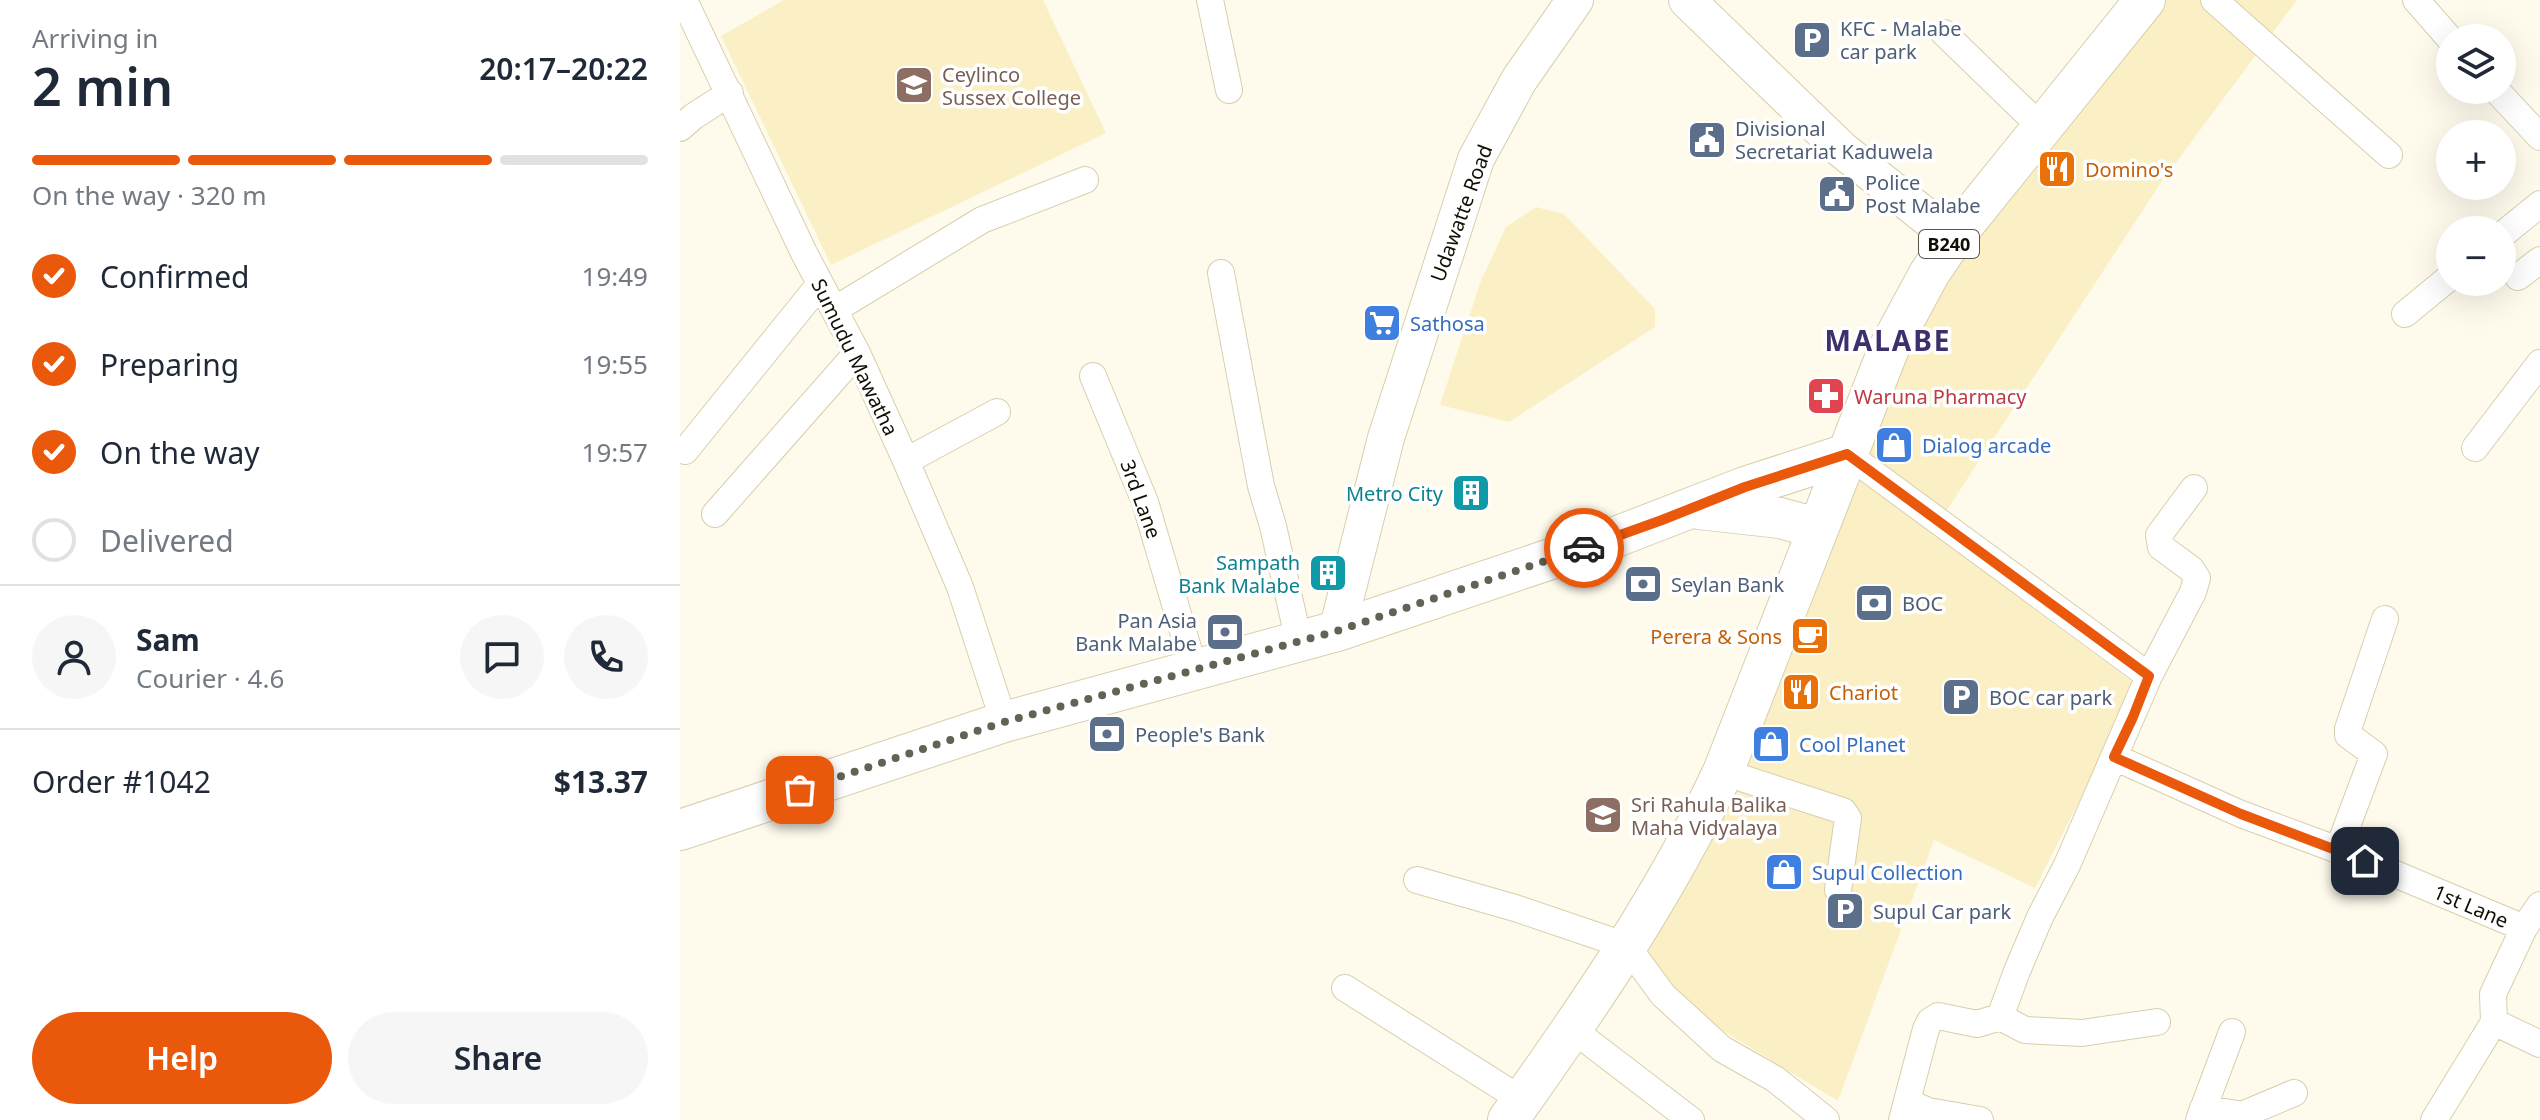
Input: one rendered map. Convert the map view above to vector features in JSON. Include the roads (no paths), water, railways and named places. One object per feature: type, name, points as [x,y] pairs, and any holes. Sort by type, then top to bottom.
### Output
[{"type":"main road","name":"B240","points":[[1817,528],[1889,348],[1929,274],[1953,238],[2145,0]]},
{"type":"main road","points":[[680,830],[1004,722],[1337,631],[1847,454]]},
{"type":"main road","points":[[1515,1110],[1627,946],[1696,829],[1723,772],[1817,528],[1780,518],[1693,509]]},
{"type":"street","name":"Sumudu Mawatha","points":[[684,0],[820,284],[857,353],[906,461],[960,587],[1004,722]]},
{"type":"street","points":[[1210,0],[1229,90]]},
{"type":"street","name":"Udawatte Road","points":[[1337,631],[1386,438],[1476,159],[1519,80],[1575,0]]},
{"type":"street","points":[[1687,0],[1841,149],[1953,238]]},
{"type":"street","points":[[2214,0],[2389,155]]},
{"type":"street","points":[[2416,0],[2437,24]]},
{"type":"street","points":[[1944,33],[2042,128]]},
{"type":"street","points":[[680,128],[730,93]]},
{"type":"street","points":[[2509,104],[2540,137]]},
{"type":"street","points":[[834,310],[982,220],[1085,180]]},
{"type":"street","points":[[2516,224],[2540,204]]},
{"type":"street","points":[[2518,277],[2540,260]]},
{"type":"street","points":[[1221,273],[1261,486],[1299,642]]},
{"type":"street","points":[[685,451],[820,284]]},
{"type":"street","points":[[2405,314],[2436,289]]},
{"type":"street","points":[[715,514],[857,353]]},
{"type":"street","points":[[2475,448],[2540,363]]},
{"type":"street","name":"3rd Lane","points":[[1093,376],[1145,502],[1195,672]]},
{"type":"street","points":[[906,461],[997,412]]},
{"type":"street","points":[[1847,454],[2149,676]]},
{"type":"street","points":[[2000,1017],[2040,917],[2067,865],[2149,676],[2193,592],[2197,578],[2191,569],[2161,547],[2159,535],[2194,488]]},
{"type":"street","points":[[2338,850],[2374,754],[2348,735],[2348,729],[2385,619]]},
{"type":"street","name":"1st Lane","points":[[2114,757],[2241,814],[2338,850],[2524,928]]},
{"type":"street","points":[[1723,772],[1843,811],[1848,818],[1838,890]]},
{"type":"street","points":[[1417,880],[1515,908],[1627,946],[1663,995],[1722,1049],[1775,1079],[1826,1120]]},
{"type":"street","name":"1st Lane","points":[[2494,1022],[2493,994],[2524,928],[2540,905]]},
{"type":"street","points":[[1345,988],[1515,1110]]},
{"type":"street","points":[[1980,1120],[1928,1111],[1905,1111],[1926,1029],[1930,1021],[1938,1016],[1977,1024],[2000,1017],[2025,1030],[2082,1033],[2157,1022]]},
{"type":"street","points":[[2434,1120],[2494,1022],[2540,1044]]},
{"type":"street","points":[[1572,1029],[1691,1120]]},
{"type":"street","points":[[2232,1032],[2201,1114],[2242,1115],[2294,1093]]},
{"type":"place","name":"KFC - Malabe car park","points":[[1812,40]]},
{"type":"place","name":"Ceylinco Sussex College","points":[[914,85]]},
{"type":"place","name":"Divisional Secretariat Kaduwela","points":[[1707,140]]},
{"type":"place","name":"Domino's","points":[[2057,169]]},
{"type":"place","name":"Police Post Malabe","points":[[1837,194]]},
{"type":"place","name":"Sathosa","points":[[1382,323]]},
{"type":"place","name":"Waruna Pharmacy","points":[[1826,396]]},
{"type":"place","name":"Dialog arcade","points":[[1894,445]]},
{"type":"place","name":"Metro City","points":[[1471,493]]},
{"type":"place","name":"Sampath Bank Malabe","points":[[1328,573]]},
{"type":"place","name":"Seylan Bank","points":[[1643,584]]},
{"type":"place","name":"BOC","points":[[1874,603]]},
{"type":"place","name":"Pan Asia Bank Malabe","points":[[1225,632]]},
{"type":"place","name":"Perera & Sons","points":[[1810,636]]},
{"type":"place","name":"Chariot","points":[[1801,692]]},
{"type":"place","name":"BOC car park","points":[[1961,697]]},
{"type":"place","name":"People's Bank","points":[[1107,734]]},
{"type":"place","name":"Cool Planet","points":[[1771,744]]},
{"type":"place","name":"Sri Rahula Balika Maha Vidyalaya","points":[[1603,815]]},
{"type":"place","name":"Supul Collection","points":[[1784,872]]},
{"type":"place","name":"Supul Car park","points":[[1845,911]]},
{"type":"district","name":"MALABE","points":[[1888,340]]}]
